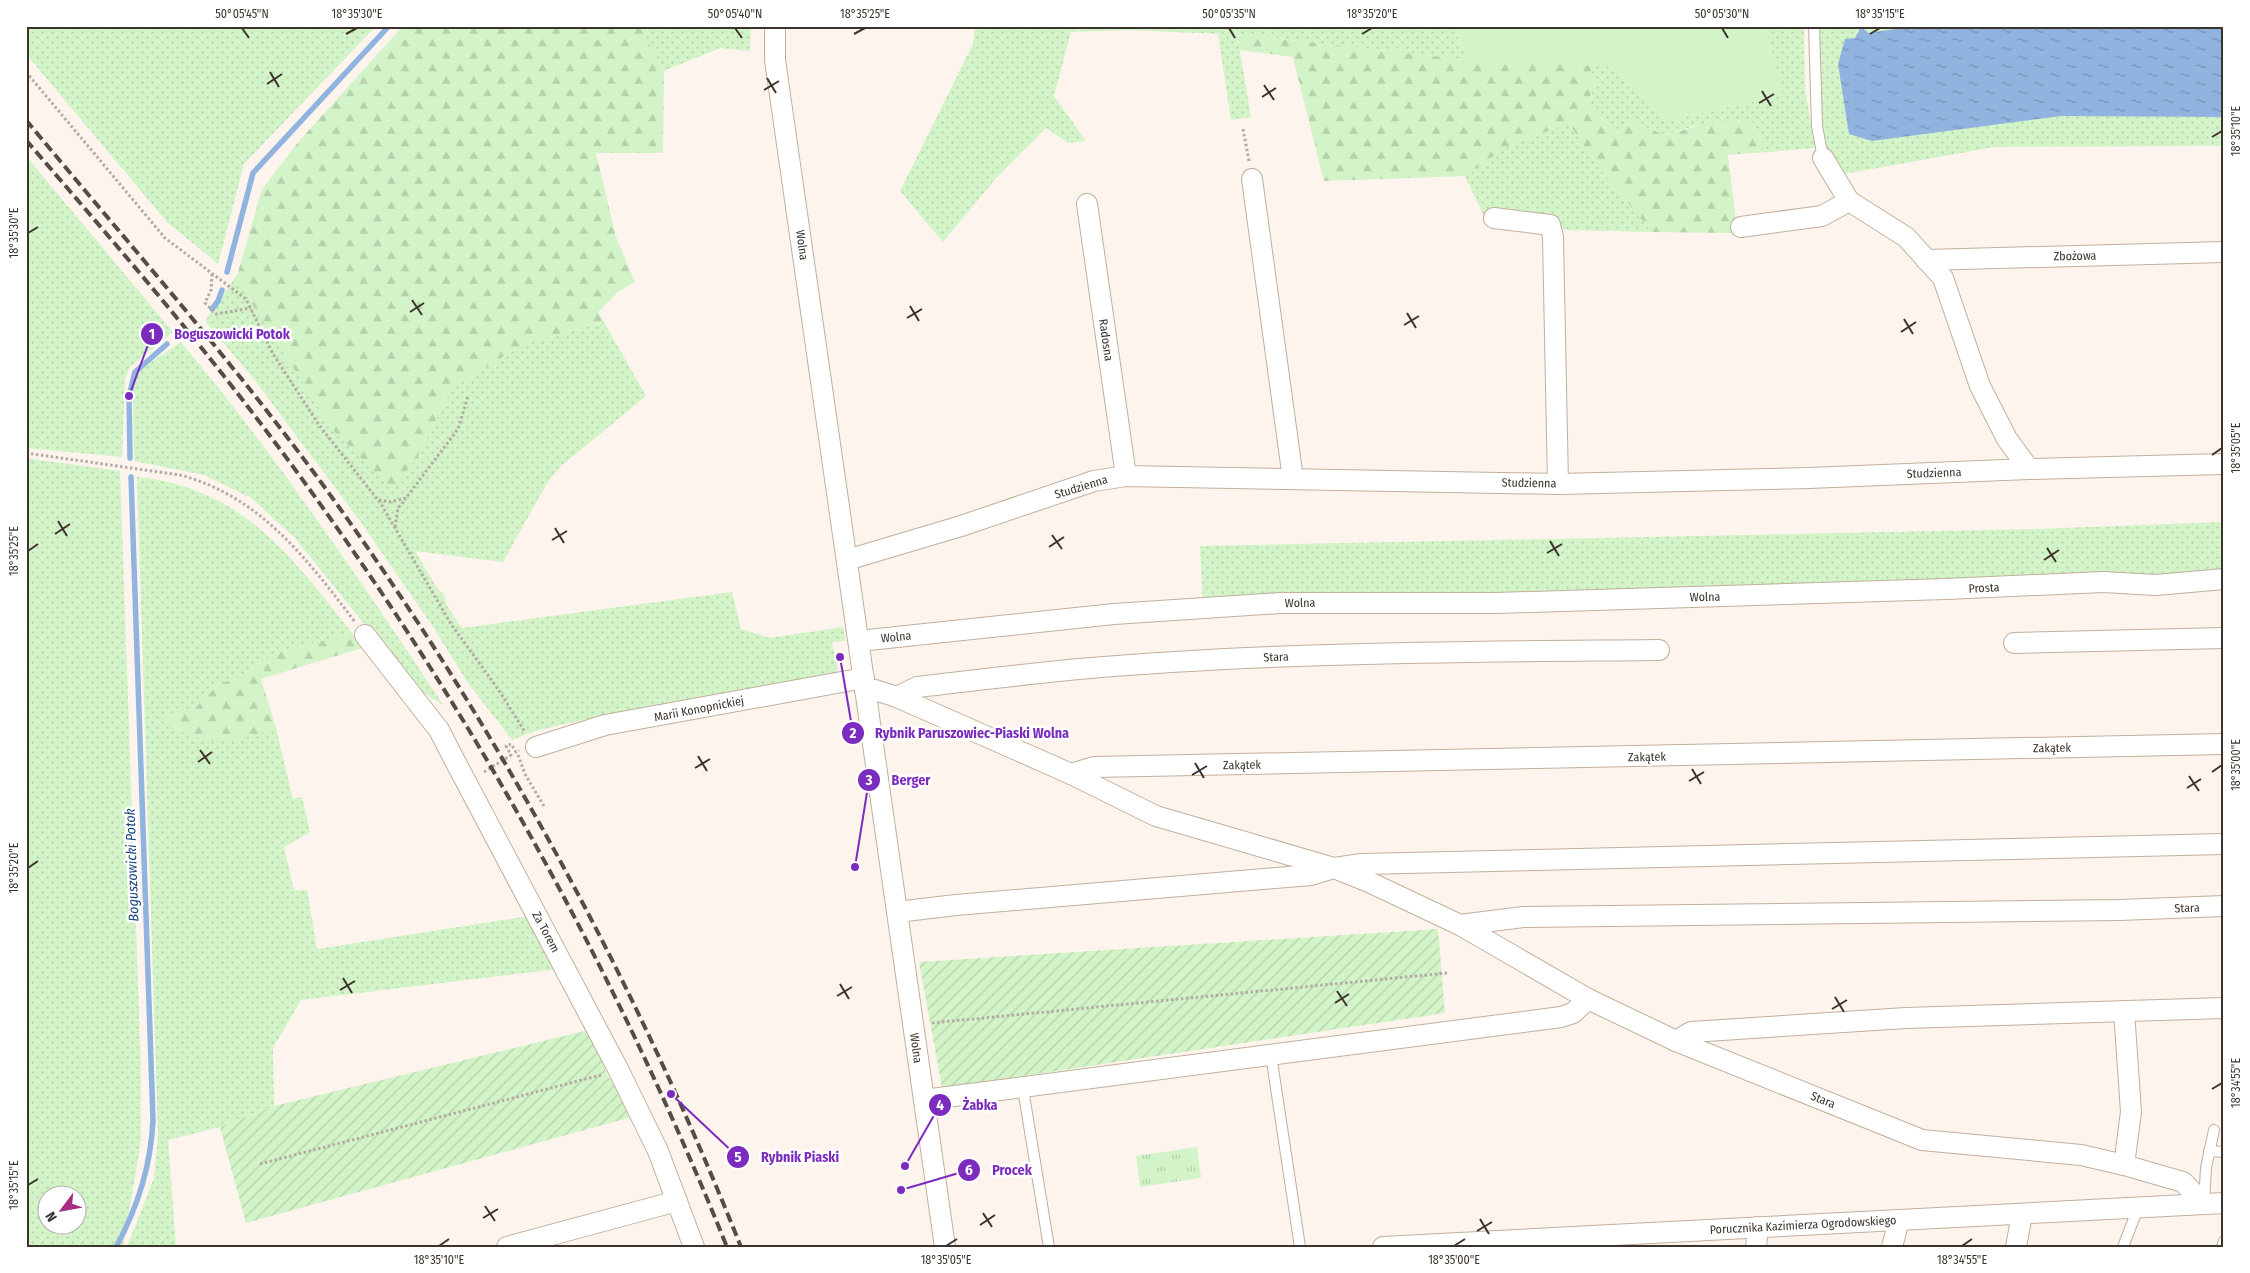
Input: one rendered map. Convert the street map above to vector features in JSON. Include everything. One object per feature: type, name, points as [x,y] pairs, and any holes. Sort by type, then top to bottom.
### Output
[{"type":"street","name":"Wolna","points":[[775,26],[776,60],[945,1247]]},
{"type":"street","points":[[1823,158],[1850,201],[1906,237],[1943,278],[1980,386],[2007,439],[2029,469]]},
{"type":"street","points":[[1252,179],[1293,479]]},
{"type":"street","points":[[1740,227],[1822,216],[1850,201]]},
{"type":"street","name":"Radosna","points":[[1087,204],[1126,476]]},
{"type":"street","points":[[1494,218],[1550,226],[1553,237],[1558,484]]},
{"type":"street","name":"Zbożowa","points":[[1926,260],[2224,252]]},
{"type":"street","name":"Studzienna","points":[[847,560],[961,526],[1094,482],[1126,476],[1558,484],[1809,478],[2029,469],[2224,464]]},
{"type":"street","name":"Prosta","points":[[1743,596],[2103,582],[2156,585],[2224,579]]},
{"type":"street","name":"Wolna","points":[[858,641],[1114,614],[1280,604],[1497,603],[1743,596]]},
{"type":"street","name":"Za Torem","points":[[365,635],[439,730],[618,1069],[658,1151],[694,1247]]},
{"type":"street","points":[[2014,643],[2224,638]]},
{"type":"street","name":"Stara","points":[[897,697],[917,687],[1069,670],[1257,658],[1422,653],[1659,650]]},
{"type":"street","name":"Marii Konopnickiej","points":[[536,747],[605,725],[865,684]]},
{"type":"street","name":"Stara","points":[[865,684],[1071,774],[1156,816],[1334,868],[1369,882],[1460,925],[1588,999],[1676,1041],[1922,1140],[2081,1155],[2183,1182],[2214,1204]]},
{"type":"street","name":"Zakątek","points":[[1071,774],[1094,767],[2224,744]]},
{"type":"street","points":[[897,912],[956,905],[1310,876],[1334,868],[1362,864],[2224,844]]},
{"type":"street","name":"Stara","points":[[1460,925],[1524,917],[2089,911],[2224,906]]},
{"type":"street","points":[[924,1100],[1023,1089],[1561,1017],[1573,1013],[1588,999]]},
{"type":"street","points":[[1676,1041],[1691,1032],[1916,1018],[2224,1008]]},
{"type":"street","points":[[2124,1011],[2131,1112],[2124,1165]]},
{"type":"street","points":[[507,1247],[677,1201]]},
{"type":"street","name":"Porucznika Kazimierza Ogrodowskiego","points":[[1383,1247],[1757,1237],[1899,1220],[2214,1204]]},
{"type":"street","points":[[2016,1247],[2022,1214]]},
{"type":"street","points":[[1892,1247],[1899,1220]]},
{"type":"lane","points":[[1814,26],[1816,126],[1823,158]]},
{"type":"lane","points":[[1271,1055],[1300,1247]]},
{"type":"lane","points":[[1023,1089],[1049,1247]]},
{"type":"lane","points":[[2214,1130],[2206,1168],[2214,1204]]},
{"type":"lane","points":[[2210,1151],[2224,1152]]},
{"type":"lane","points":[[2123,1247],[2138,1208]]},
{"type":"lane","points":[[2222,1247],[2224,1241]]},
{"type":"path","points":[[26,72],[165,238],[246,299],[273,354],[320,425],[378,500],[451,624],[498,688],[536,747],[516,752]]},
{"type":"path","points":[[1244,129],[1252,179]]},
{"type":"path","points":[[212,273],[211,290],[205,303],[216,314],[251,308]]},
{"type":"path","points":[[395,528],[398,508],[458,429],[468,396]]},
{"type":"path","points":[[26,454],[180,475],[204,482],[230,494],[275,527],[323,580],[365,635]]},
{"type":"path","points":[[378,500],[390,502],[406,498]]},
{"type":"path","points":[[487,779],[483,771],[511,754],[506,746],[511,744],[525,774],[545,808]]},
{"type":"path","points":[[932,1023],[1447,973]]},
{"type":"path","points":[[260,1164],[618,1069]]},
{"type":"green space","points":[[26,26],[376,26],[244,164],[218,264],[167,222],[26,54]]},
{"type":"green space","points":[[403,26],[640,26],[664,71],[663,153],[596,153],[616,237],[635,282],[618,292],[598,312],[604,322],[524,344],[452,388],[418,456],[392,489],[334,431],[236,279],[262,189],[299,141]]},
{"type":"green space","points":[[640,26],[751,26],[750,51],[720,48],[664,71]]},
{"type":"green space","points":[[975,26],[1453,26],[1468,60],[1237,34],[1251,117],[1231,120],[1218,34],[1130,30],[1071,32],[1054,96],[1086,141],[1068,143],[1046,128],[996,178],[943,242],[900,191],[973,44]]},
{"type":"green space","points":[[1453,26],[1765,26],[1783,95],[1667,120],[1641,93],[1607,66],[1468,60]]},
{"type":"green space","points":[[1765,26],[1804,26],[1805,89],[1815,148],[1768,152],[1752,122],[1694,126],[1665,135],[1632,122],[1617,132],[1585,104],[1596,86],[1589,65],[1607,66],[1641,93],[1667,120],[1783,95]]},
{"type":"green space","points":[[1818,26],[2224,26],[2224,146],[1995,147],[1844,174],[1828,158],[1822,129]]},
{"type":"green space","points":[[1237,34],[1468,60],[1589,65],[1596,86],[1585,104],[1617,132],[1632,122],[1665,135],[1717,121],[1752,122],[1768,152],[1728,155],[1736,221],[1732,233],[1652,232],[1595,163],[1569,123],[1506,147],[1465,176],[1324,181],[1293,57],[1240,50]]},
{"type":"green space","points":[[1569,123],[1593,159],[1652,232],[1567,230],[1534,217],[1483,214],[1465,176],[1506,147]]},
{"type":"green space","points":[[26,156],[173,332],[130,367],[125,379],[122,457],[26,448]]},
{"type":"green space","points":[[237,275],[418,456],[452,388],[524,344],[604,322],[646,396],[560,467],[547,483],[503,562],[415,551],[437,588],[445,596],[446,604],[462,628],[732,592],[741,629],[770,638],[843,627],[846,641],[832,642],[839,675],[601,716],[535,731],[512,740],[468,683],[431,624],[360,521],[253,378],[205,321]]},
{"type":"green space","points":[[181,342],[285,475],[350,566],[444,706],[416,688],[294,537],[251,498],[204,475],[134,461],[133,389],[136,372]]},
{"type":"green space","points":[[26,458],[120,471],[141,1071],[141,1141],[123,1247],[26,1247]]},
{"type":"green space","points":[[137,477],[174,483],[206,495],[235,510],[285,552],[352,633],[275,653],[234,680],[220,683],[192,711],[176,712],[170,726],[185,733],[210,740],[247,737],[276,728],[293,799],[302,797],[310,832],[284,847],[294,890],[307,890],[317,949],[529,916],[558,969],[301,1000],[273,1048],[274,1106],[220,1127],[168,1140],[176,1247],[127,1247],[154,1178],[158,1136]]},
{"type":"green space","points":[[2224,522],[2224,574],[1203,604],[1200,546],[2036,529]]},
{"type":"green space","points":[[352,633],[362,648],[261,679],[276,728],[234,740],[211,740],[199,738],[170,726],[165,718],[176,711],[192,711],[220,683],[234,680],[275,653]]},
{"type":"green space","points":[[1438,929],[1445,1013],[942,1088],[919,962]]},
{"type":"green space","points":[[589,1030],[606,1065],[605,1070],[609,1078],[614,1080],[632,1117],[246,1223],[220,1127],[274,1106]]},
{"type":"green space","points":[[1197,1147],[1201,1178],[1140,1187],[1136,1156]]},
{"type":"water","points":[[1914,26],[2224,26],[2224,117],[2061,116],[1872,141],[1849,134],[1838,64],[1845,39],[1855,38],[1861,27],[1869,33]]},
{"type":"waterway","name":"Boguszowicki Potok","points":[[227,272],[253,173],[389,26]]},
{"type":"waterway","points":[[212,309],[218,301],[222,290]]},
{"type":"waterway","name":"Boguszowicki Potok","points":[[130,458],[129,396],[135,372],[167,344]]},
{"type":"waterway","name":"Boguszowicki Potok","points":[[116,1247],[131,1217],[142,1185],[152,1137],[153,1120],[131,477]]},
{"type":"railway","points":[[26,120],[278,425],[376,561],[438,653],[496,748],[551,845],[603,943],[652,1043],[698,1144],[741,1247]]},
{"type":"railway","points":[[26,140],[173,313],[258,420],[329,516],[396,614],[460,715],[520,818],[577,922],[631,1029],[681,1137],[727,1247]]},
{"type":"place","name":"Boguszowicki Potok","points":[[129,396]]},
{"type":"place","name":"Rybnik Paruszowiec-Piaski Wolna","points":[[840,657]]},
{"type":"place","name":"Berger","points":[[855,867]]},
{"type":"place","name":"Rybnik Piaski","points":[[671,1094]]},
{"type":"place","name":"Żabka","points":[[905,1166]]},
{"type":"place","name":"Procek","points":[[901,1190]]}]
